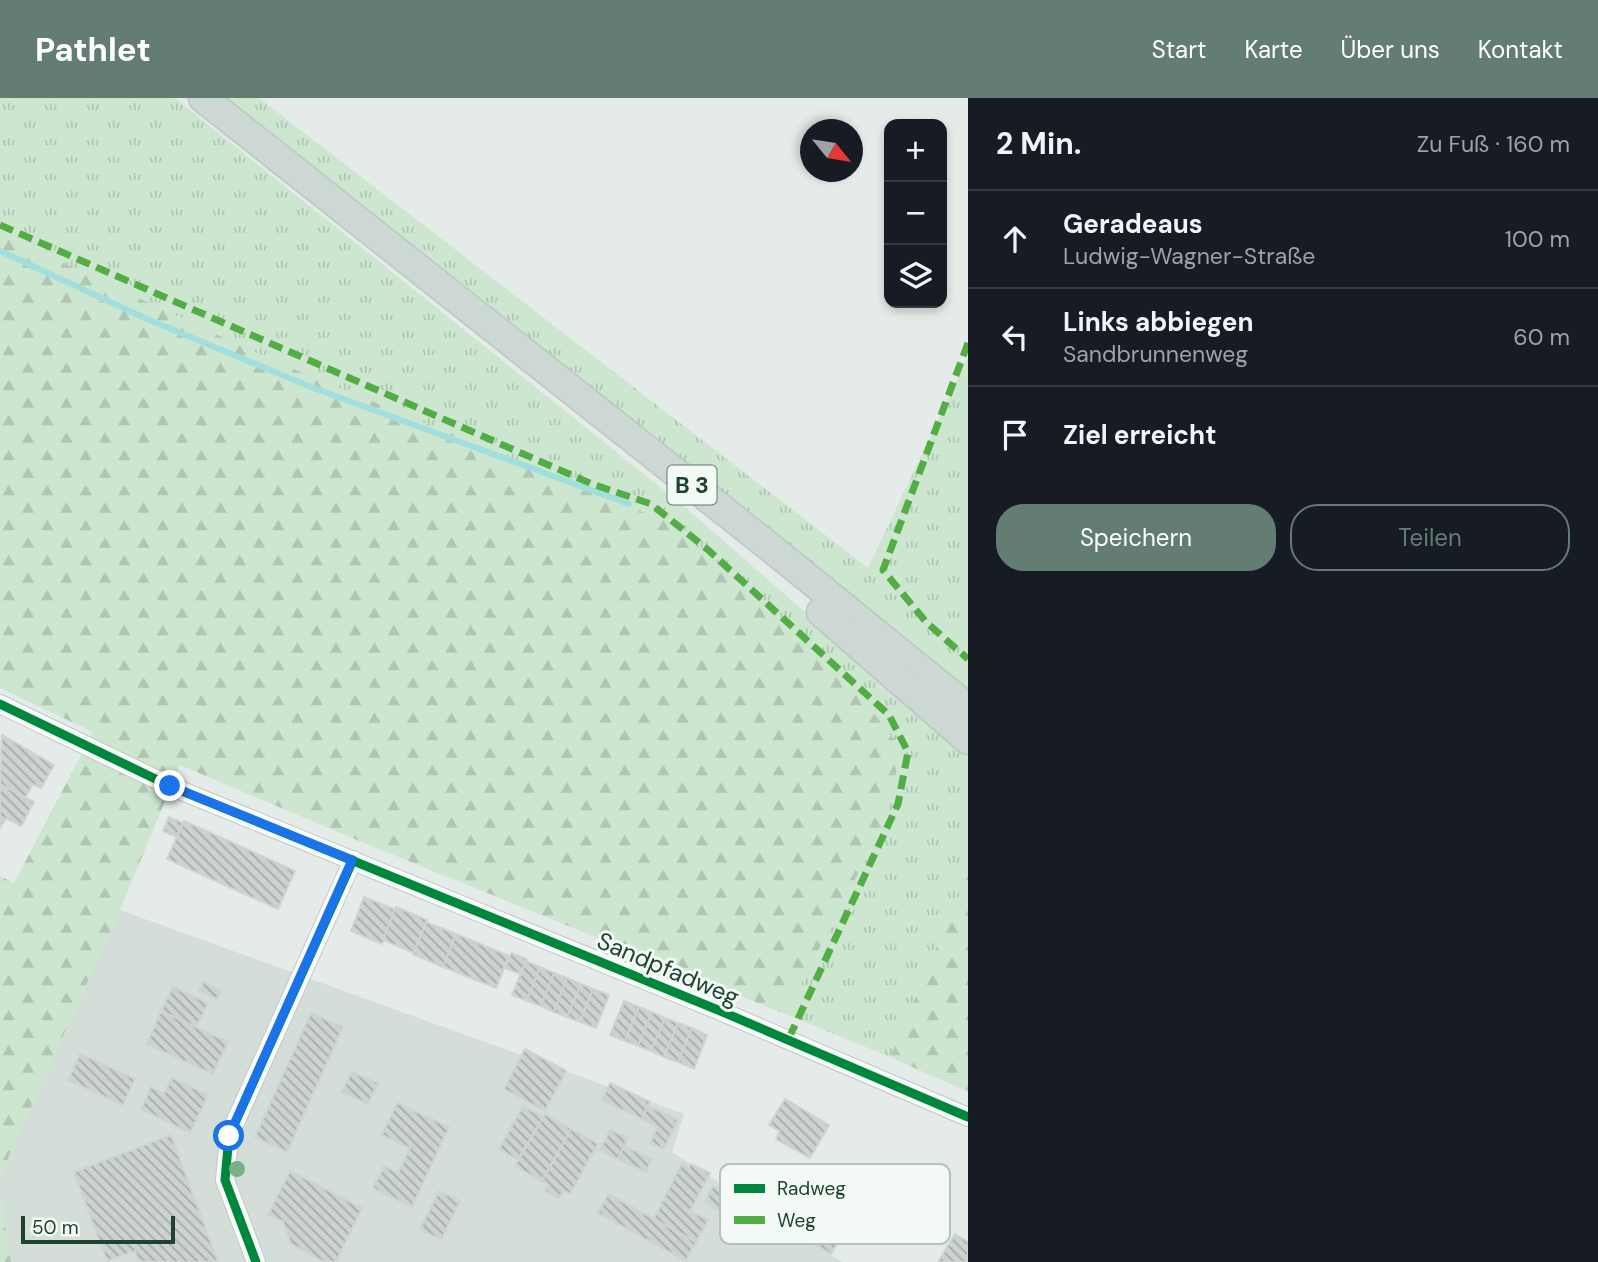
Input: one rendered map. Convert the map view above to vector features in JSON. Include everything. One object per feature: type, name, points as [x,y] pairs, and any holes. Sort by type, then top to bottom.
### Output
[{"type":"main road","name":"B 3","points":[[202,98],[766,544],[968,708]]},
{"type":"main road","name":"B 3","points":[[413,266],[757,556],[968,740]]},
{"type":"street","name":"Sandpfadweg","points":[[0,704],[170,786],[718,1010],[968,1117]]},
{"type":"street","points":[[256,1262],[225,1180],[229,1136],[352,860]]},
{"type":"shaded area","points":[[120,910],[684,1114],[672,1152],[720,1183],[720,1244],[814,1244],[842,1262],[11,1262],[0,1195],[0,1176]]},
{"type":"green space","points":[[0,98],[175,98],[686,508],[968,755],[968,874],[890,1057],[785,1014],[887,818],[269,359],[0,233]]},
{"type":"green space","points":[[222,98],[259,98],[868,568],[968,357],[968,694],[889,625]]},
{"type":"green space","points":[[0,233],[269,359],[672,524],[857,692],[900,747],[887,818],[785,1014],[180,765],[120,910],[0,1176],[0,876],[14,883],[93,732],[0,688]]},
{"type":"green space","points":[[968,874],[968,1092],[890,1057]]},
{"type":"green space","points":[[0,1195],[11,1262],[0,1262]]},
{"type":"building","points":[[2,735],[54,765],[41,788],[33,784],[25,798],[0,784]]},
{"type":"building","points":[[0,784],[34,802],[21,826],[6,818],[0,828]]},
{"type":"building","points":[[169,817],[183,823],[177,837],[163,831]]},
{"type":"building","points":[[184,821],[295,871],[278,909],[167,859]]},
{"type":"building","points":[[364,897],[396,910],[382,944],[351,931]]},
{"type":"building","points":[[396,907],[427,920],[414,953],[383,940]]},
{"type":"building","points":[[426,922],[456,934],[443,967],[413,954]]},
{"type":"building","points":[[456,934],[509,956],[496,988],[443,967]]},
{"type":"building","points":[[511,953],[527,959],[520,974],[505,968]]},
{"type":"building","points":[[526,961],[540,967],[527,1001],[512,995]]},
{"type":"building","points":[[540,967],[554,973],[541,1006],[527,1001]]},
{"type":"building","points":[[554,973],[567,978],[554,1012],[541,1006]]},
{"type":"building","points":[[567,978],[581,984],[567,1017],[554,1012]]},
{"type":"building","points":[[203,982],[221,991],[217,999],[199,991]]},
{"type":"building","points":[[581,984],[593,989],[580,1022],[567,1017]]},
{"type":"building","points":[[173,987],[208,1003],[196,1027],[161,1011]]},
{"type":"building","points":[[593,989],[609,995],[596,1028],[580,1022]]},
{"type":"building","points":[[624,1001],[639,1007],[625,1041],[610,1035]]},
{"type":"building","points":[[639,1007],[652,1012],[638,1046],[625,1041]]},
{"type":"building","points":[[161,1011],[228,1042],[213,1074],[147,1044]]},
{"type":"building","points":[[652,1012],[665,1018],[651,1051],[638,1046]]},
{"type":"building","points":[[311,1013],[343,1027],[287,1152],[255,1137]]},
{"type":"building","points":[[665,1018],[678,1023],[664,1057],[651,1051]]},
{"type":"building","points":[[678,1023],[692,1028],[678,1062],[664,1057]]},
{"type":"building","points":[[692,1028],[707,1035],[694,1069],[678,1062]]},
{"type":"building","points":[[525,1049],[566,1071],[545,1111],[504,1089]]},
{"type":"building","points":[[80,1054],[135,1079],[123,1105],[68,1080]]},
{"type":"building","points":[[351,1072],[378,1083],[368,1104],[342,1092]]},
{"type":"building","points":[[172,1078],[208,1095],[190,1133],[141,1109],[151,1087],[164,1094]]},
{"type":"building","points":[[610,1083],[650,1102],[642,1119],[602,1100]]},
{"type":"building","points":[[785,1099],[829,1125],[810,1158],[776,1139],[780,1131],[769,1125]]},
{"type":"building","points":[[397,1103],[449,1127],[412,1207],[373,1188],[384,1166],[398,1173],[410,1148],[382,1135]]},
{"type":"building","points":[[523,1106],[543,1117],[518,1160],[499,1149]]},
{"type":"building","points":[[648,1106],[678,1120],[664,1149],[650,1143],[658,1127],[642,1119]]},
{"type":"building","points":[[545,1114],[571,1129],[542,1181],[515,1166]]},
{"type":"building","points":[[571,1129],[598,1144],[570,1194],[564,1190],[559,1198],[545,1191],[549,1185],[542,1181]]},
{"type":"building","points":[[610,1130],[628,1138],[618,1159],[600,1150]]},
{"type":"building","points":[[171,1135],[218,1262],[139,1262],[135,1251],[107,1261],[74,1172]]},
{"type":"building","points":[[624,1146],[652,1159],[646,1172],[618,1159]]},
{"type":"building","points":[[682,1163],[710,1173],[690,1211],[708,1220],[696,1242],[653,1220]]},
{"type":"building","points":[[290,1171],[362,1208],[336,1262],[324,1262],[291,1244],[283,1221],[268,1215]]},
{"type":"building","points":[[713,1186],[720,1190],[720,1210],[705,1202]]},
{"type":"building","points":[[439,1191],[460,1201],[441,1240],[420,1229]]},
{"type":"building","points":[[608,1194],[696,1242],[686,1261],[598,1213]]},
{"type":"building","points":[[955,1234],[968,1242],[968,1262],[938,1262]]},
{"type":"building","points":[[814,1244],[837,1244],[831,1254]]},
{"type":"waterway","points":[[0,251],[147,319],[311,387],[629,504]]},
{"type":"marked path","points":[[0,225],[592,484],[651,504],[707,549],[889,715],[908,752],[898,804],[788,1040]]},
{"type":"marked path","points":[[968,343],[883,570],[926,622],[968,659]]},
{"type":"cycle path","points":[[0,704],[170,786],[718,1010],[968,1117]]},
{"type":"cycle path","points":[[256,1262],[225,1180],[229,1136],[353,860]]},
{"type":"route","points":[[170,786],[352,860],[229,1136]]}]
